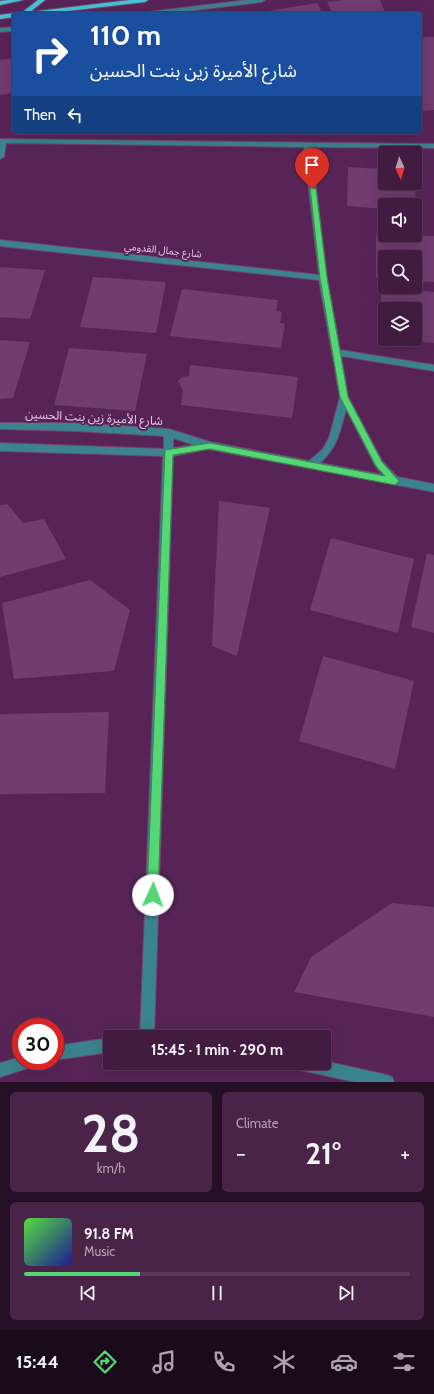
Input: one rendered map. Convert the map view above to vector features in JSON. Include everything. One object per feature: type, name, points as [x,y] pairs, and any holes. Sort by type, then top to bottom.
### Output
[{"type":"main road","points":[[0,3],[20,0]]},
{"type":"main road","points":[[26,12],[42,0]]},
{"type":"main road","points":[[52,12],[145,0]]},
{"type":"main road","points":[[0,17],[12,15]]},
{"type":"street","points":[[164,12],[262,0]]},
{"type":"street","points":[[0,30],[12,28]]},
{"type":"street","points":[[28,142],[34,134]]},
{"type":"street","points":[[0,157],[2,142],[434,146]]},
{"type":"street","points":[[307,144],[323,278],[344,397],[379,464],[395,481]]},
{"type":"street","name":"شارع جمال القدومي","points":[[0,243],[323,278]]},
{"type":"street","points":[[336,352],[434,368]]},
{"type":"street","points":[[312,464],[326,452],[334,438],[344,397]]},
{"type":"street","name":"شارع الأميرة زين بنت الحسين","points":[[0,426],[74,427],[169,433],[210,446],[434,488]]},
{"type":"street","points":[[147,1030],[169,433]]},
{"type":"street","name":"شارع الأميرة زين بنت الحسين","points":[[0,447],[168,453],[210,446]]},
{"type":"street","points":[[64,1052],[103,1046]]},
{"type":"street","points":[[0,1070],[12,1066]]},
{"type":"street","points":[[331,1070],[387,1082]]},
{"type":"building","points":[[342,0],[380,0],[385,12],[332,12],[327,2]]},
{"type":"building","points":[[317,3],[322,12],[262,12]]},
{"type":"building","points":[[422,37],[434,37],[434,110],[422,111]]},
{"type":"building","points":[[12,58],[12,93],[0,95],[0,60]]},
{"type":"building","points":[[348,167],[378,169],[378,190],[415,190],[416,198],[378,198],[378,208],[347,206]]},
{"type":"building","points":[[376,233],[378,233],[378,242],[422,242],[422,236],[434,236],[434,282],[422,281],[422,250],[378,250],[378,278],[376,278]]},
{"type":"building","points":[[0,267],[45,270],[30,319],[0,317]]},
{"type":"building","points":[[93,277],[166,282],[156,333],[80,327]]},
{"type":"building","points":[[182,289],[278,300],[276,311],[282,312],[280,323],[285,324],[281,348],[170,336]]},
{"type":"building","points":[[422,291],[434,292],[434,343],[422,342],[422,302],[381,302],[381,294],[422,294]]},
{"type":"building","points":[[0,340],[30,342],[13,398],[0,399]]},
{"type":"building","points":[[69,348],[147,354],[135,411],[54,405]]},
{"type":"building","points":[[190,365],[298,377],[292,418],[181,405],[183,391],[178,381],[182,377],[189,376]]},
{"type":"building","points":[[219,501],[270,508],[237,656],[212,646]]},
{"type":"building","points":[[7,504],[23,523],[44,519],[66,559],[0,577],[0,505]]},
{"type":"building","points":[[331,538],[414,559],[398,633],[310,610]]},
{"type":"building","points":[[427,553],[434,555],[434,633],[411,627]]},
{"type":"building","points":[[90,580],[130,610],[114,671],[14,679],[2,603]]},
{"type":"building","points":[[323,656],[414,681],[395,769],[299,741]]},
{"type":"building","points":[[109,712],[105,793],[0,794],[0,714]]},
{"type":"building","points":[[392,903],[434,907],[434,1017],[294,992],[311,957]]},
{"type":"route","points":[[153,895],[168,453],[210,446],[395,481],[379,464],[366,442],[344,397],[323,278],[312,189]]}]
